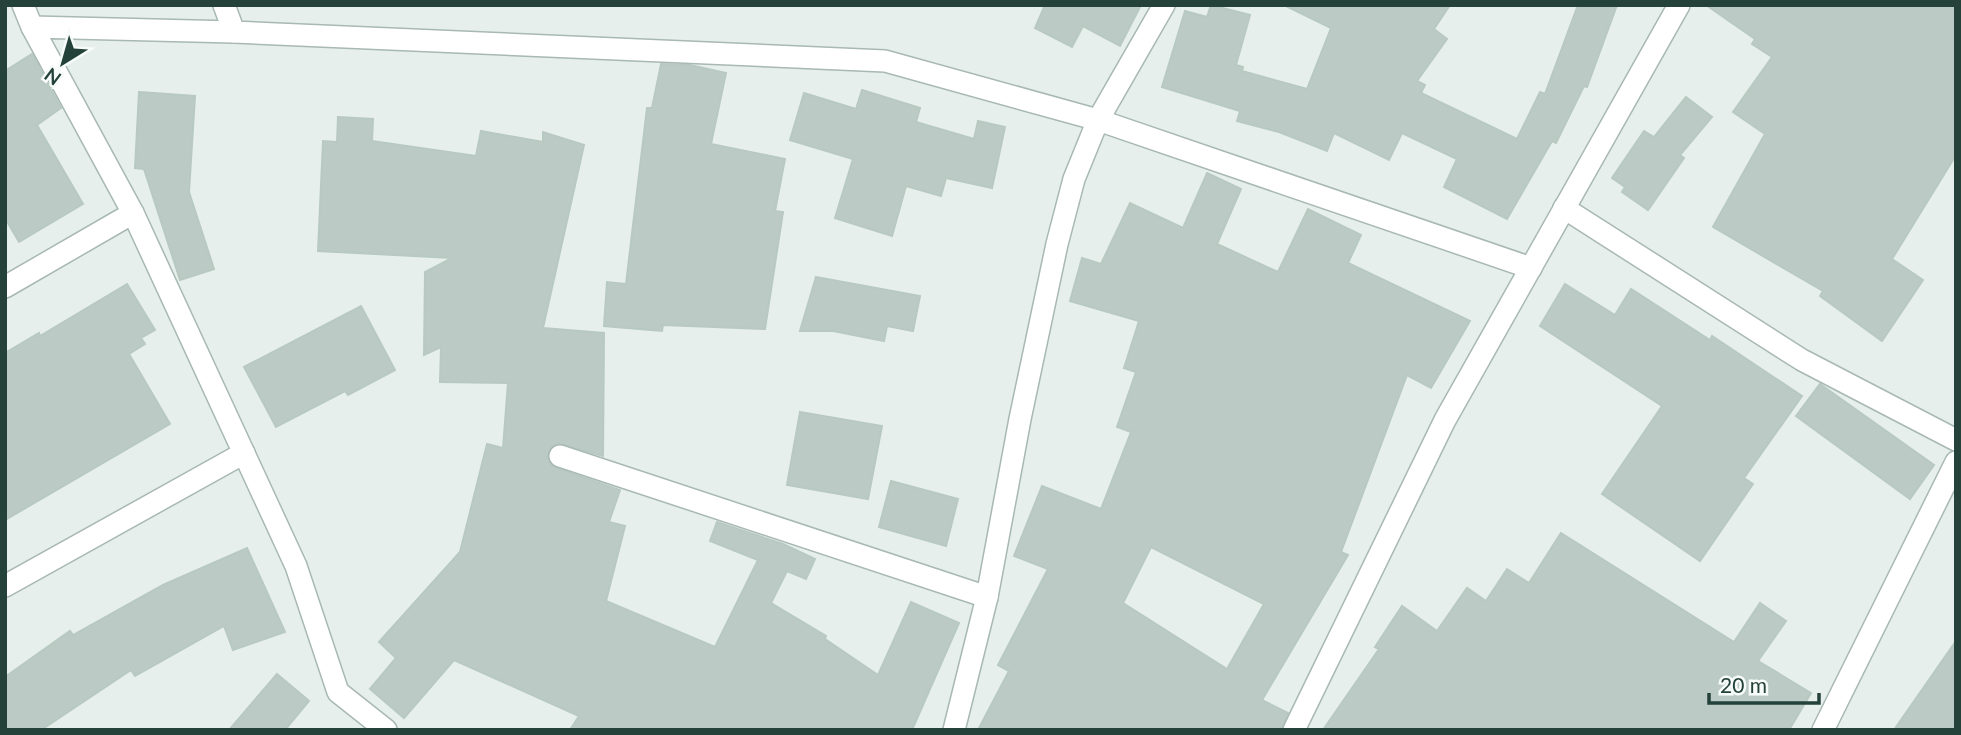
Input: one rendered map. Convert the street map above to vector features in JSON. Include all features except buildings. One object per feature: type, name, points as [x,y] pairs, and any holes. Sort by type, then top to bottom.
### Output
[{"type":"street","points":[[23,5],[32,27],[133,213],[296,566],[338,692],[386,730]]},
{"type":"street","points":[[224,5],[234,32]]},
{"type":"street","points":[[954,730],[987,597],[1057,244],[1074,179],[1098,120],[1164,5]]},
{"type":"street","points":[[1294,730],[1445,420],[1679,5]]},
{"type":"street","points":[[32,27],[234,32],[885,61],[1098,120],[1531,268]]},
{"type":"street","points":[[1564,208],[1802,360],[1956,440]]},
{"type":"street","points":[[5,287],[133,213]]},
{"type":"street","points":[[5,586],[244,453]]},
{"type":"street","points":[[560,456],[987,597]]},
{"type":"street","points":[[1823,730],[1956,462]]}]
